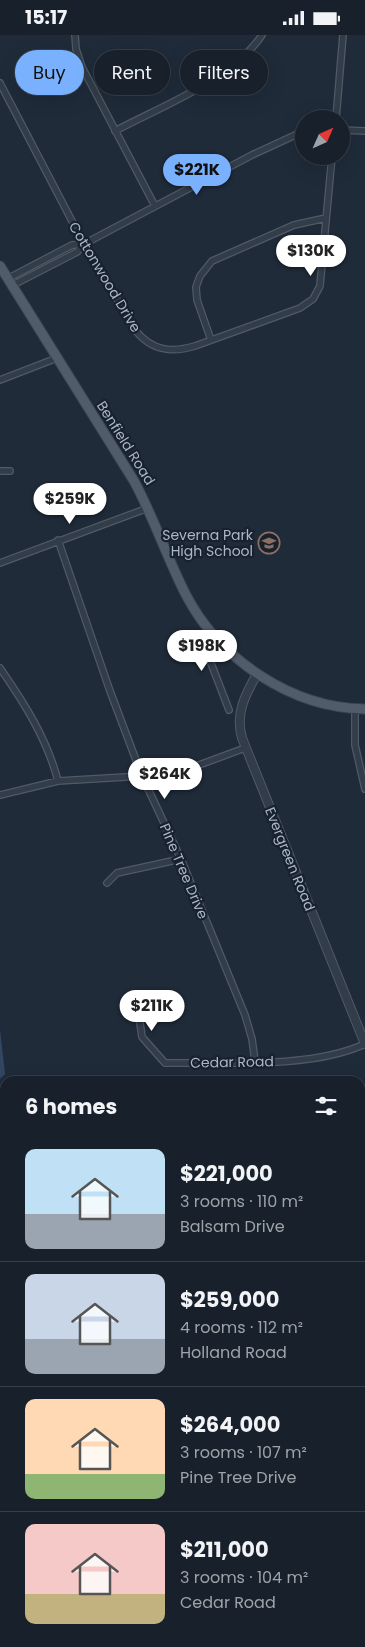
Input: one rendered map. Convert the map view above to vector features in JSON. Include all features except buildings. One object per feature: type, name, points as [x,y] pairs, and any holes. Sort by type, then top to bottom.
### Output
[{"type":"main road","name":"Benfield Road","points":[[0,266],[134,481],[148,508],[186,595],[200,618],[219,639],[257,674],[300,696],[355,709],[365,709]]},
{"type":"street","points":[[75,35],[76,49],[82,67],[155,206]]},
{"type":"street","points":[[115,131],[226,72],[249,53],[262,35]]},
{"type":"street","points":[[337,110],[343,35]]},
{"type":"street","name":"Cottonwood Drive","points":[[0,83],[84,244],[136,331],[148,343],[164,350],[175,351],[211,340],[300,308],[313,299],[320,286],[331,165]]},
{"type":"street","points":[[350,130],[365,131]]},
{"type":"street","points":[[9,283],[77,252],[84,244],[155,206],[295,136]]},
{"type":"street","points":[[211,340],[197,300],[196,287],[200,276],[212,261],[294,225],[326,218]]},
{"type":"street","points":[[0,380],[57,358]]},
{"type":"street","points":[[0,471],[10,471]]},
{"type":"street","points":[[0,563],[148,508]]},
{"type":"street","name":"Pine Tree Drive","points":[[58,540],[142,776],[181,859],[245,1015],[252,1039],[255,1061]]},
{"type":"street","points":[[219,639],[210,649],[209,658],[229,710]]},
{"type":"street","points":[[0,667],[28,708],[45,741],[58,781]]},
{"type":"street","name":"Evergreen Road","points":[[257,674],[243,700],[239,729],[365,1044]]},
{"type":"street","points":[[355,709],[355,745],[365,789]]},
{"type":"street","points":[[0,795],[58,781],[142,776],[199,765],[245,748]]},
{"type":"street","points":[[108,883],[117,873],[181,859]]},
{"type":"street","name":"Cedar Road","points":[[137,1003],[142,1037],[166,1063],[323,1057],[348,1051],[365,1044]]},
{"type":"water","points":[[0,1029],[5,1074],[0,1076]]},
{"type":"place","name":"Severna Park High School","points":[[269,543]]}]
